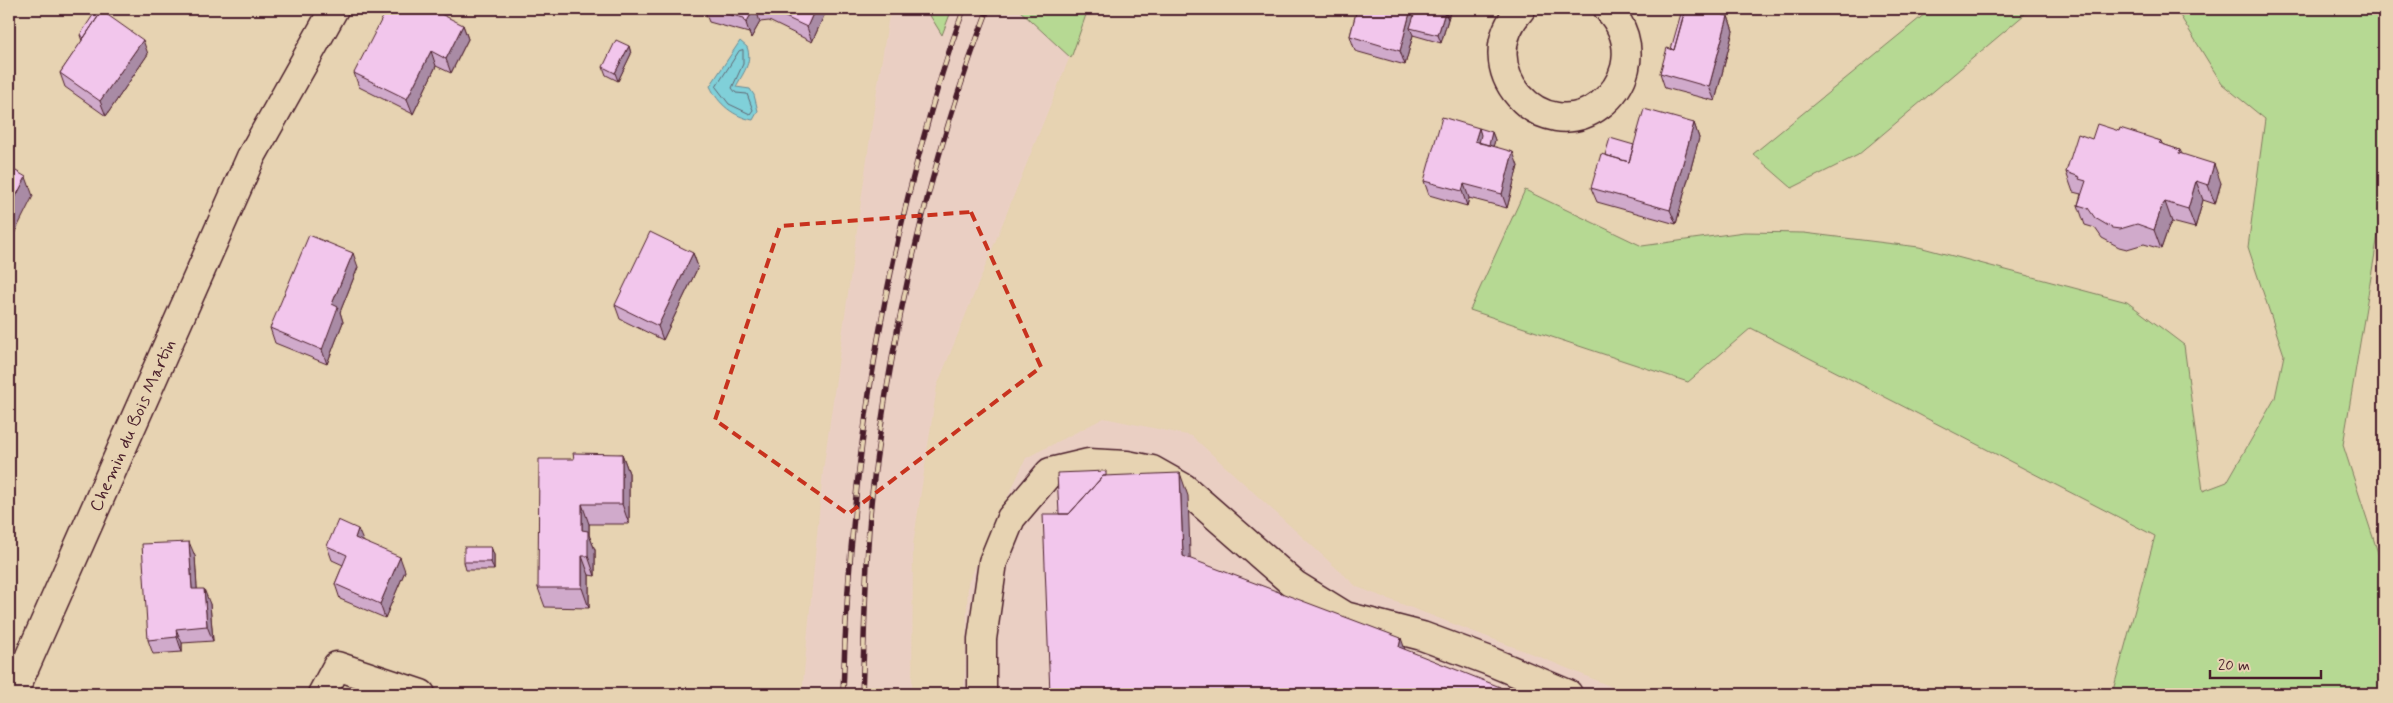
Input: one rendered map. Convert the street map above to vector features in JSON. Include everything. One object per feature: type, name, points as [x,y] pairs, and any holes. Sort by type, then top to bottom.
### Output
[{"type":"street","name":"Chemin du Bois Martin","points":[[14,694],[251,157],[334,9]]},
{"type":"street","points":[[1521,9],[1511,19],[1504,38],[1502,59],[1507,79],[1518,96],[1534,109],[1554,116],[1574,116],[1594,109],[1611,96],[1623,79],[1627,58],[1625,38],[1617,18],[1608,9]]},
{"type":"street","points":[[982,694],[982,639],[993,562],[1011,518],[1050,472],[1088,463],[1127,465],[1152,470],[1184,488],[1295,585],[1345,616],[1422,636],[1487,660],[1568,694]]},
{"type":"street","points":[[322,694],[337,666],[421,694]]},
{"type":"highlighted area","points":[[971,212],[1041,367],[848,514],[715,420],[780,226]]},
{"type":"shaded area","points":[[890,9],[1089,9],[937,386],[913,545],[912,694],[802,694],[823,471]]},
{"type":"shaded area","points":[[1104,418],[1192,436],[1357,587],[1540,657],[1629,694],[964,694],[968,583],[1026,458]]},
{"type":"green space","points":[[926,9],[952,9],[942,35]]},
{"type":"green space","points":[[1018,9],[1088,9],[1071,58]]},
{"type":"green space","points":[[1931,9],[2031,9],[1858,155],[1792,188],[1753,154]]},
{"type":"green space","points":[[2176,9],[2384,9],[2384,213],[2380,223],[2343,445],[2380,559],[2384,557],[2384,694],[2112,694],[2155,536],[1751,328],[1688,382],[1470,310],[1525,190],[1642,246],[1744,232],[1804,233],[1919,247],[2127,302],[2184,345],[2203,491],[2227,482],[2275,398],[2284,355],[2248,247],[2265,119],[2222,84]]},
{"type":"water","points":[[740,41],[747,47],[749,58],[736,87],[750,89],[754,95],[758,111],[753,120],[739,116],[727,109],[713,93],[710,86]]},
{"type":"building","points":[[387,9],[431,9],[463,25],[446,59],[431,51],[407,99],[354,73]]},
{"type":"building","points":[[706,9],[754,9],[746,23],[744,18]]},
{"type":"building","points":[[768,9],[815,9],[807,27]]},
{"type":"building","points":[[1357,9],[1411,9],[1400,51],[1350,36]]},
{"type":"building","points":[[1416,9],[1434,9],[1445,12],[1438,35],[1410,28]]},
{"type":"building","points":[[1685,9],[1699,9],[1728,16],[1709,87],[1660,73],[1667,48],[1674,50]]},
{"type":"building","points":[[1682,10],[1685,11],[1674,50],[1671,49]]},
{"type":"building","points":[[102,11],[143,40],[100,101],[60,73]]},
{"type":"building","points":[[95,12],[99,15],[84,38],[80,35]]},
{"type":"building","points":[[616,40],[629,46],[615,73],[603,67]]},
{"type":"building","points":[[1644,109],[1694,123],[1670,210],[1591,188],[1601,154],[1629,162]]},
{"type":"building","points":[[1442,117],[1479,128],[1475,141],[1513,152],[1502,194],[1464,184],[1462,191],[1424,181]]},
{"type":"building","points":[[2097,124],[2119,131],[2120,128],[2161,141],[2159,143],[2180,150],[2179,153],[2214,164],[2208,185],[2196,181],[2188,209],[2165,202],[2154,230],[2137,224],[2120,229],[2112,228],[2095,218],[2088,208],[2078,205],[2086,181],[2066,172],[2078,134],[2092,139]]},
{"type":"building","points":[[1479,128],[1492,132],[1489,145],[1479,143],[1481,135]]},
{"type":"building","points":[[1610,138],[1634,145],[1629,162],[1605,155]]},
{"type":"building","points":[[9,167],[26,177],[9,210]]},
{"type":"building","points":[[650,232],[693,253],[658,326],[615,305]]},
{"type":"building","points":[[309,235],[353,253],[332,304],[338,307],[322,350],[270,328]]},
{"type":"building","points":[[573,453],[622,454],[622,504],[582,504],[582,530],[588,531],[588,556],[582,556],[582,588],[538,588],[539,459],[574,459]]},
{"type":"building","points":[[1106,471],[1106,476],[1103,476],[1069,514],[1059,514],[1057,473]]},
{"type":"building","points":[[1180,473],[1183,556],[1401,638],[1399,647],[1500,687],[1498,694],[1050,694],[1043,514],[1069,514],[1103,476]]},
{"type":"building","points":[[338,520],[358,529],[355,538],[400,557],[380,604],[335,584],[347,555],[327,546]]},
{"type":"building","points":[[189,542],[192,589],[204,589],[207,626],[176,629],[177,637],[148,640],[142,544]]},
{"type":"building","points":[[464,547],[491,547],[491,562],[464,562]]},
{"type":"railway","points":[[843,694],[855,506],[862,444],[881,321],[920,149],[940,78],[964,9]]},
{"type":"railway","points":[[862,694],[872,494],[880,433],[901,309],[930,187],[967,67],[988,9]]}]
